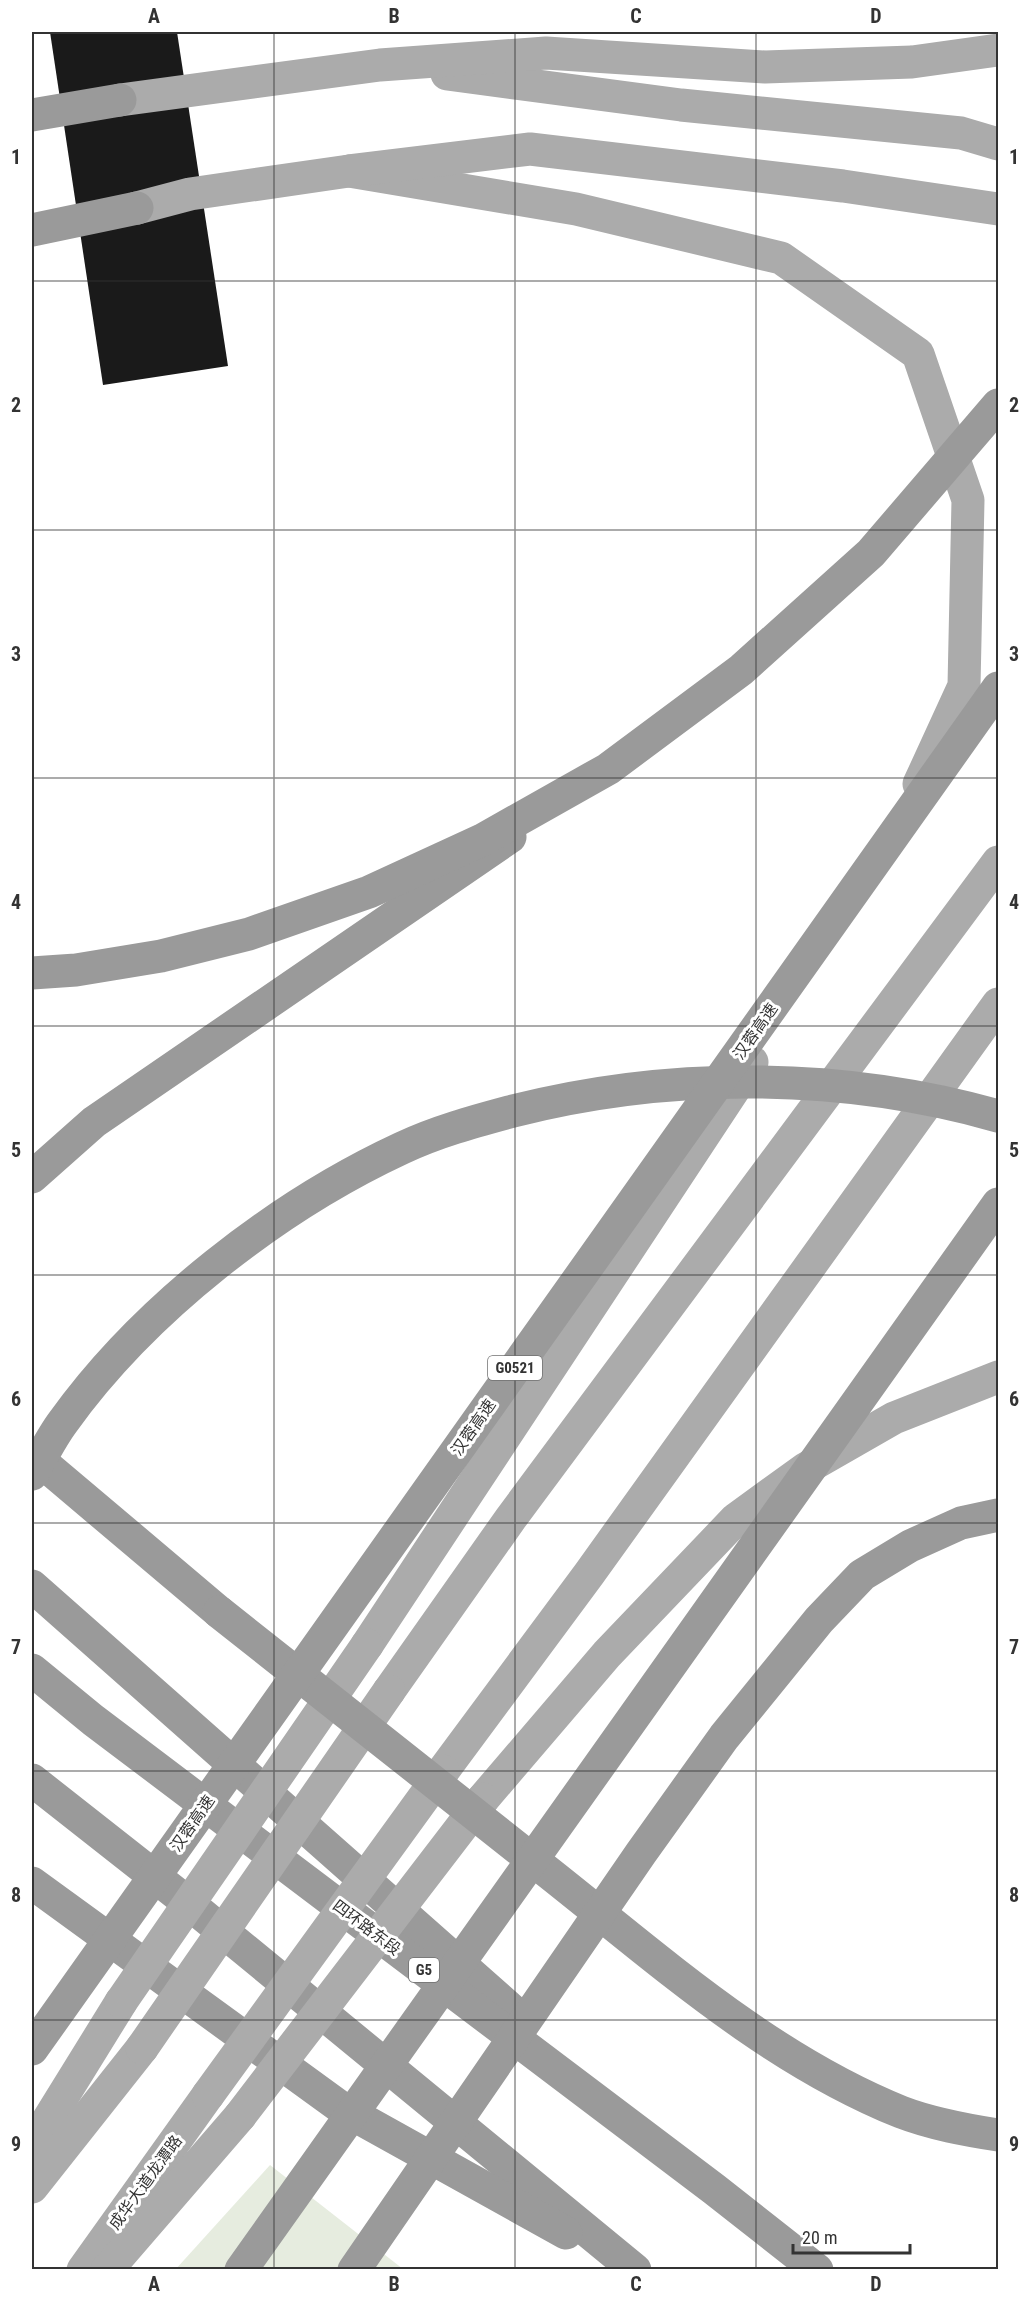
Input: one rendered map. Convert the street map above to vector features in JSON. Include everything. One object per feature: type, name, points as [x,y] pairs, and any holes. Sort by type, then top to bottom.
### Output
[{"type":"highway","points":[[32,115],[120,100]]},
{"type":"highway","points":[[32,230],[137,208]]},
{"type":"highway","points":[[32,1177],[94,1122],[608,770],[741,670],[872,553],[999,405]]},
{"type":"highway","name":"汉蓉高速","points":[[32,2049],[999,688]]},
{"type":"highway","points":[[32,973],[76,970],[161,956],[249,934],[369,892],[482,840],[608,770]]},
{"type":"highway","points":[[32,1474],[63,1422],[115,1358],[167,1304],[269,1224],[337,1182],[403,1147],[457,1127],[544,1103],[617,1091],[682,1084],[755,1082],[864,1088],[970,1108],[999,1116]]},
{"type":"highway","points":[[241,2270],[999,1204]]},
{"type":"highway","points":[[32,1454],[219,1612],[676,1973],[769,2043],[840,2084],[904,2113],[967,2130],[999,2135]]},
{"type":"highway","points":[[354,2270],[640,1853],[717,1746],[819,1620],[862,1575],[910,1546],[961,1523],[999,1515]]},
{"type":"highway","points":[[32,1586],[714,2189]]},
{"type":"highway","name":"四环路东段","points":[[32,1670],[103,1728],[714,2189],[817,2270]]},
{"type":"highway","points":[[32,1780],[182,1898],[634,2270]]},
{"type":"highway","points":[[32,1883],[343,2109],[634,2270]]},
{"type":"main road","points":[[120,100],[380,65],[546,53],[765,67],[912,62],[999,50]]},
{"type":"main road","points":[[380,65],[681,105],[962,133],[999,144]]},
{"type":"main road","points":[[137,208],[190,195],[349,171],[530,149],[843,186],[999,209]]},
{"type":"main road","points":[[32,2146],[121,2002],[367,1645],[884,861],[964,686],[968,500],[918,354],[781,258],[576,209],[349,171]]},
{"type":"main road","points":[[32,2187],[142,2048],[389,1690],[511,1518],[999,862]]},
{"type":"main road","name":"成华大道龙潭路","points":[[83,2270],[999,1004]]},
{"type":"main road","points":[[107,2270],[240,2115],[483,1799],[607,1654],[736,1519],[805,1469],[894,1418],[999,1377]]},
{"type":"shaded area","points":[[270,2165],[403,2269],[175,2270]]},
{"type":"building","points":[[50,32],[177,32],[228,366],[103,385]]}]
